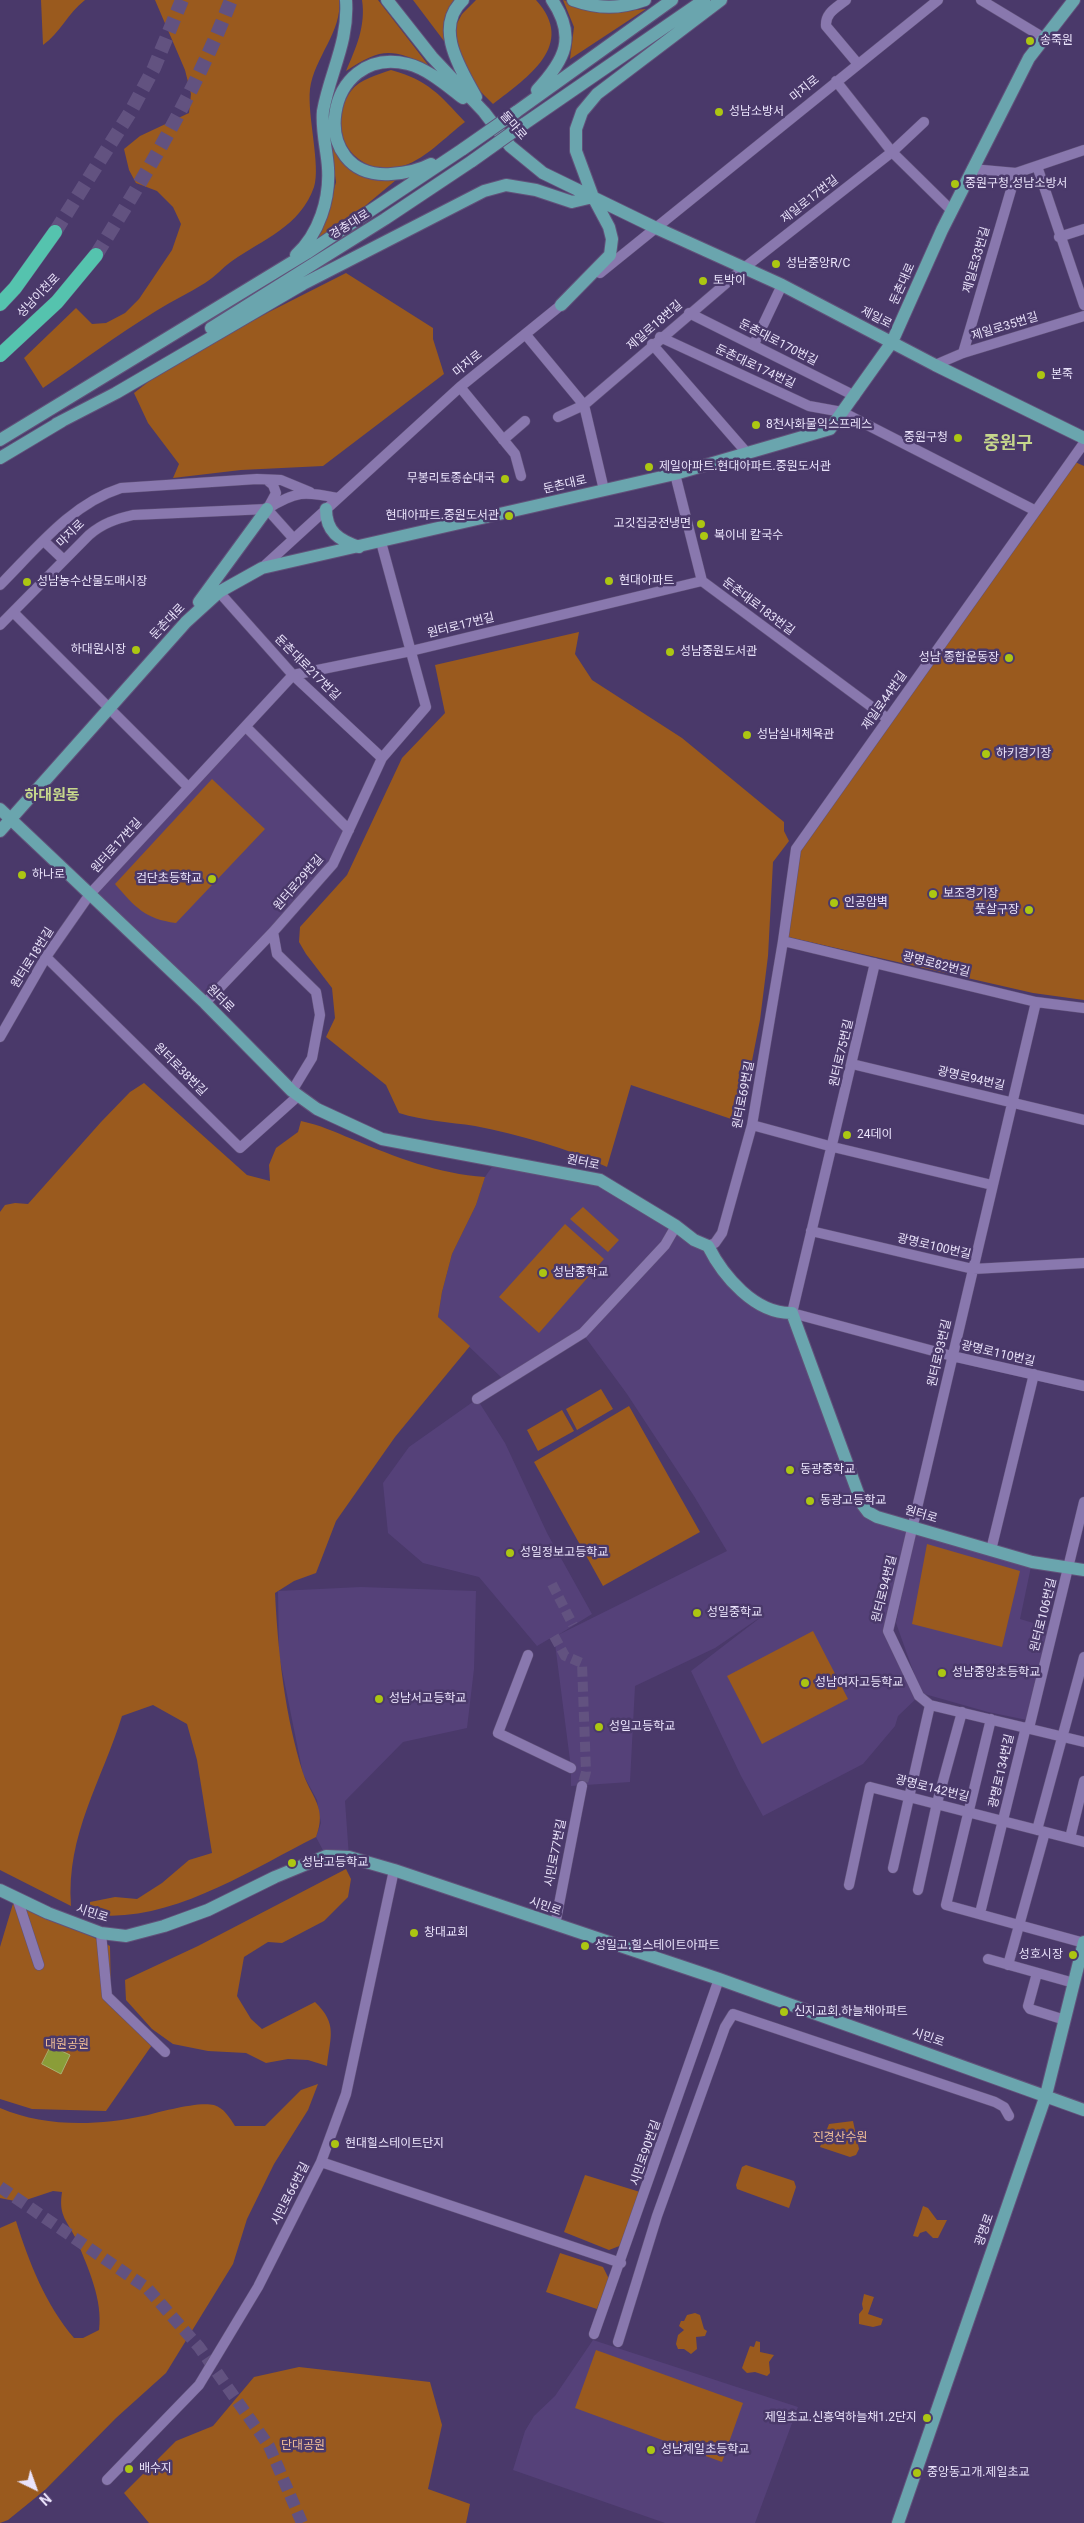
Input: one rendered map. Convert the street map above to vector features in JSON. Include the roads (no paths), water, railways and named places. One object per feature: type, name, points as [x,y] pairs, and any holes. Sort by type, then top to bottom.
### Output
[{"type":"highway","name":"성남이천로","points":[[0,304],[15,288],[54,232]]},
{"type":"highway","name":"성남이천로","points":[[0,355],[56,302],[96,256]]},
{"type":"main road","points":[[272,275],[298,254],[312,237],[328,196],[328,169],[323,114],[327,91],[343,44],[347,17],[346,0]]},
{"type":"main road","name":"돌마로","points":[[387,0],[432,57],[484,112],[510,146],[543,173],[654,227]]},
{"type":"main road","points":[[463,0],[452,19],[450,42],[456,60],[484,112]]},
{"type":"main road","points":[[516,112],[551,75],[564,55],[567,34],[561,14],[552,0]]},
{"type":"main road","points":[[573,0],[589,6],[617,8],[645,0]]},
{"type":"main road","name":"경충대로","points":[[0,440],[272,275],[463,149],[672,0]]},
{"type":"main road","name":"경충대로","points":[[0,458],[362,234],[472,161],[704,0]]},
{"type":"main road","points":[[561,305],[610,254],[612,239],[593,197],[576,151],[576,129],[582,112],[597,94],[721,0]]},
{"type":"main road","name":"둔촌대로","points":[[0,831],[5,813],[109,707],[186,622],[219,592],[262,568],[675,474],[830,429],[892,342],[972,169],[1029,58],[1074,0]]},
{"type":"main road","points":[[463,149],[420,170],[378,175],[358,168],[343,155],[334,132],[335,105],[346,84],[363,68],[384,61],[409,64],[429,74],[484,112]]},
{"type":"main road","points":[[56,424],[116,393],[303,284],[484,191],[506,185],[536,190],[572,202],[593,197]]},
{"type":"main road","name":"제일로","points":[[654,227],[782,286],[935,365],[1084,438]]},
{"type":"main road","points":[[186,622],[267,509]]},
{"type":"main road","points":[[326,509],[326,522],[333,533],[345,542],[358,547]]},
{"type":"main road","name":"원터로","points":[[5,813],[205,1003],[295,1093],[317,1109],[382,1139],[600,1180],[676,1226],[694,1240],[708,1246]]},
{"type":"main road","points":[[708,1246],[716,1262],[744,1293],[756,1302],[782,1313],[792,1313]]},
{"type":"main road","name":"원터로","points":[[792,1313],[862,1504],[868,1512],[877,1517],[1032,1562],[1069,1566],[1084,1570]]},
{"type":"main road","name":"시민로","points":[[0,1890],[101,1933],[126,1936],[164,1926],[208,1910],[275,1877],[326,1856],[349,1857],[394,1870],[720,1979],[1084,2110]]},
{"type":"main road","name":"광명로","points":[[898,2523],[1046,2095],[1084,1942]]},
{"type":"street","points":[[846,0],[829,14],[826,19],[826,26],[858,64]]},
{"type":"street","name":"마지로","points":[[262,568],[460,387],[526,335],[654,227],[938,0]]},
{"type":"street","points":[[980,0],[1044,38]]},
{"type":"street","points":[[836,81],[892,152],[952,211]]},
{"type":"street","name":"제일로17번길","points":[[744,268],[892,152],[924,122]]},
{"type":"street","points":[[972,169],[1016,173],[1084,150]]},
{"type":"street","points":[[1037,166],[1059,237],[1084,305]]},
{"type":"street","name":"제일로33번길","points":[[963,354],[1016,173]]},
{"type":"street","points":[[1059,237],[1084,229]]},
{"type":"street","name":"제일로18번길","points":[[558,417],[584,404],[744,268]]},
{"type":"street","points":[[754,344],[782,286]]},
{"type":"street","name":"둔촌대로170번길","points":[[689,313],[855,396]]},
{"type":"street","name":"제일로35번길","points":[[935,365],[963,354],[1084,316]]},
{"type":"street","points":[[526,335],[584,404],[604,490]]},
{"type":"street","points":[[656,341],[747,453]]},
{"type":"street","name":"둔촌대로174번길","points":[[656,341],[809,406],[842,412],[1036,511]]},
{"type":"street","points":[[460,387],[516,454],[521,476]]},
{"type":"street","points":[[504,440],[525,421]]},
{"type":"street","name":"제일로44번길","points":[[783,941],[796,849],[1084,444]]},
{"type":"street","name":"둔촌대로183번길","points":[[675,474],[702,581],[888,719]]},
{"type":"street","points":[[266,480],[273,485],[276,493],[274,500],[267,509]]},
{"type":"street","points":[[0,585],[86,503],[102,494],[121,488],[281,480],[310,492],[337,498]]},
{"type":"street","points":[[267,509],[288,496],[310,492]]},
{"type":"street","points":[[267,509],[293,538]]},
{"type":"street","name":"마지로","points":[[0,625],[101,525],[133,515],[267,509]]},
{"type":"street","points":[[44,541],[64,560]]},
{"type":"street","points":[[381,542],[411,651]]},
{"type":"street","name":"원터로17번길","points":[[90,894],[293,675],[411,651],[702,581]]},
{"type":"street","name":"둔촌대로217번길","points":[[219,592],[293,675],[382,758]]},
{"type":"street","points":[[13,612],[188,787]]},
{"type":"street","name":"원터로29번길","points":[[205,1003],[273,932],[333,864],[382,758],[426,707],[411,651]]},
{"type":"street","points":[[246,727],[349,830]]},
{"type":"street","name":"원터로18번길","points":[[0,1037],[46,957],[90,894]]},
{"type":"street","points":[[273,932],[277,954],[316,992],[320,1015],[312,1058],[295,1093]]},
{"type":"street","name":"광명로82번길","points":[[783,941],[1036,1002],[1084,1008]]},
{"type":"street","name":"원터로69번길","points":[[708,1246],[715,1243],[722,1233],[752,1124],[783,941]]},
{"type":"street","name":"원터로38번길","points":[[46,957],[240,1148],[295,1093]]},
{"type":"street","name":"원터로75번길","points":[[792,1313],[875,963]]},
{"type":"street","name":"원터로93번길","points":[[913,1526],[1036,1002]]},
{"type":"street","name":"광명로94번길","points":[[852,1064],[1084,1120]]},
{"type":"street","points":[[752,1124],[832,1147],[992,1185]]},
{"type":"street","points":[[477,1399],[583,1333],[665,1245],[676,1226]]},
{"type":"street","name":"광명로100번길","points":[[811,1231],[973,1269],[1084,1263]]},
{"type":"street","name":"광명로110번길","points":[[792,1313],[952,1356],[1084,1386]]},
{"type":"street","points":[[991,1550],[1034,1374]]},
{"type":"street","name":"원터로106번길","points":[[1027,1728],[1084,1502]]},
{"type":"street","name":"원터로94번길","points":[[913,1526],[888,1631],[919,1696],[930,1705]]},
{"type":"street","points":[[528,1655],[498,1733],[571,1768]]},
{"type":"street","points":[[1008,1965],[1020,1925],[1062,1737],[1084,1657]]},
{"type":"street","points":[[893,1868],[908,1795],[930,1705]]},
{"type":"street","name":"광명로134번길","points":[[930,1705],[1084,1742]]},
{"type":"street","points":[[918,1890],[937,1803],[962,1712]]},
{"type":"street","name":"광명로134번길","points":[[992,1719],[946,1905],[980,1914],[1027,1728]]},
{"type":"street","points":[[1070,1838],[1084,1781]]},
{"type":"street","name":"시민로77번길","points":[[555,1925],[582,1786]]},
{"type":"street","name":"광명로142번길","points":[[849,1884],[870,1787],[908,1795],[1084,1842]]},
{"type":"street","name":"시민로66번길","points":[[107,2480],[199,2385],[258,2286],[321,2162],[346,2094],[394,1870]]},
{"type":"street","points":[[17,1898],[39,1965]]},
{"type":"street","points":[[980,1914],[1084,1942]]},
{"type":"street","points":[[101,1933],[107,1996],[165,2052]]},
{"type":"street","points":[[988,1959],[1074,1983]]},
{"type":"street","points":[[1037,1973],[1028,2006],[1030,2009],[1065,2020]]},
{"type":"street","name":"시민로90번길","points":[[594,2334],[621,2263],[720,1979]]},
{"type":"street","points":[[618,2342],[657,2216],[725,2026],[732,2014],[995,2102],[1004,2107],[1009,2116]]},
{"type":"street","points":[[321,2162],[621,2263]]},
{"type":"tunnel","points":[[55,232],[131,111],[154,68],[182,0]]},
{"type":"tunnel","points":[[96,255],[170,131],[202,67],[231,0]]},
{"type":"tunnel","points":[[552,1584],[573,1625]]},
{"type":"tunnel","points":[[554,1636],[565,1656],[582,1663],[586,1772],[582,1786]]},
{"type":"tunnel","points":[[0,2187],[147,2288],[199,2347],[269,2446],[302,2523]]},
{"type":"place","name":"송죽원","points":[[1030,41]]},
{"type":"place","name":"성남소방서","points":[[719,112]]},
{"type":"place","name":"중원구청.성남소방서","points":[[955,184]]},
{"type":"place","name":"성남중앙R/C","points":[[776,264]]},
{"type":"place","name":"토박이","points":[[703,281]]},
{"type":"place","name":"본죽","points":[[1041,375]]},
{"type":"place","name":"8천사화물익스프레스","points":[[756,425]]},
{"type":"place","name":"중원구청","points":[[958,438]]},
{"type":"place","name":"제일아파트.현대아파트.중원도서관","points":[[649,467]]},
{"type":"place","name":"무봉리토종순대국","points":[[505,479]]},
{"type":"place","name":"현대아파트.중원도서관","points":[[509,516]]},
{"type":"place","name":"고깃집궁전냉면","points":[[701,524]]},
{"type":"place","name":"복이네 칼국수","points":[[704,536]]},
{"type":"place","name":"현대아파트","points":[[609,581]]},
{"type":"place","name":"성남농수산물도매시장","points":[[27,582]]},
{"type":"place","name":"하대원시장","points":[[136,650]]},
{"type":"place","name":"성남중원도서관","points":[[670,652]]},
{"type":"place","name":"성남 종합운동장","points":[[1009,658]]},
{"type":"place","name":"성남실내체육관","points":[[747,735]]},
{"type":"place","name":"하키경기장","points":[[986,754]]},
{"type":"place","name":"하나로","points":[[22,875]]},
{"type":"place","name":"검단초등학교","points":[[212,879]]},
{"type":"place","name":"보조경기장","points":[[933,894]]},
{"type":"place","name":"인공암벽","points":[[834,903]]},
{"type":"place","name":"풋살구장","points":[[1029,910]]},
{"type":"place","name":"24데이","points":[[847,1135]]},
{"type":"place","name":"성남중학교","points":[[543,1273]]},
{"type":"place","name":"동광중학교","points":[[790,1470]]},
{"type":"place","name":"동광고등학교","points":[[810,1501]]},
{"type":"place","name":"성일정보고등학교","points":[[510,1553]]},
{"type":"place","name":"성일중학교","points":[[697,1613]]},
{"type":"place","name":"성남중앙초등학교","points":[[942,1673]]},
{"type":"place","name":"성남여자고등학교","points":[[805,1683]]},
{"type":"place","name":"성남서고등학교","points":[[379,1699]]},
{"type":"place","name":"성일고등학교","points":[[599,1727]]},
{"type":"place","name":"성남고등학교","points":[[292,1863]]},
{"type":"place","name":"창대교회","points":[[414,1933]]},
{"type":"place","name":"성일고.힐스테이트아파트","points":[[585,1946]]},
{"type":"place","name":"성호시장","points":[[1073,1955]]},
{"type":"place","name":"신지교회.하늘채아파트","points":[[784,2012]]},
{"type":"place","name":"현대힐스테이트단지","points":[[335,2144]]},
{"type":"place","name":"제일초교.신흥역하늘채1.2단지","points":[[927,2418]]},
{"type":"place","name":"성남제일초등학교","points":[[651,2450]]},
{"type":"place","name":"배수지","points":[[129,2469]]},
{"type":"place","name":"중앙동고개.제일초교","points":[[917,2473]]},
{"type":"district","name":"중원구","points":[[1008,444]]},
{"type":"district","name":"하대원동","points":[[52,796]]},
{"type":"park label","name":"대원공원","points":[[67,2045]]},
{"type":"park label","name":"진경산수원","points":[[840,2138]]},
{"type":"park label","name":"단대공원","points":[[303,2446]]}]
